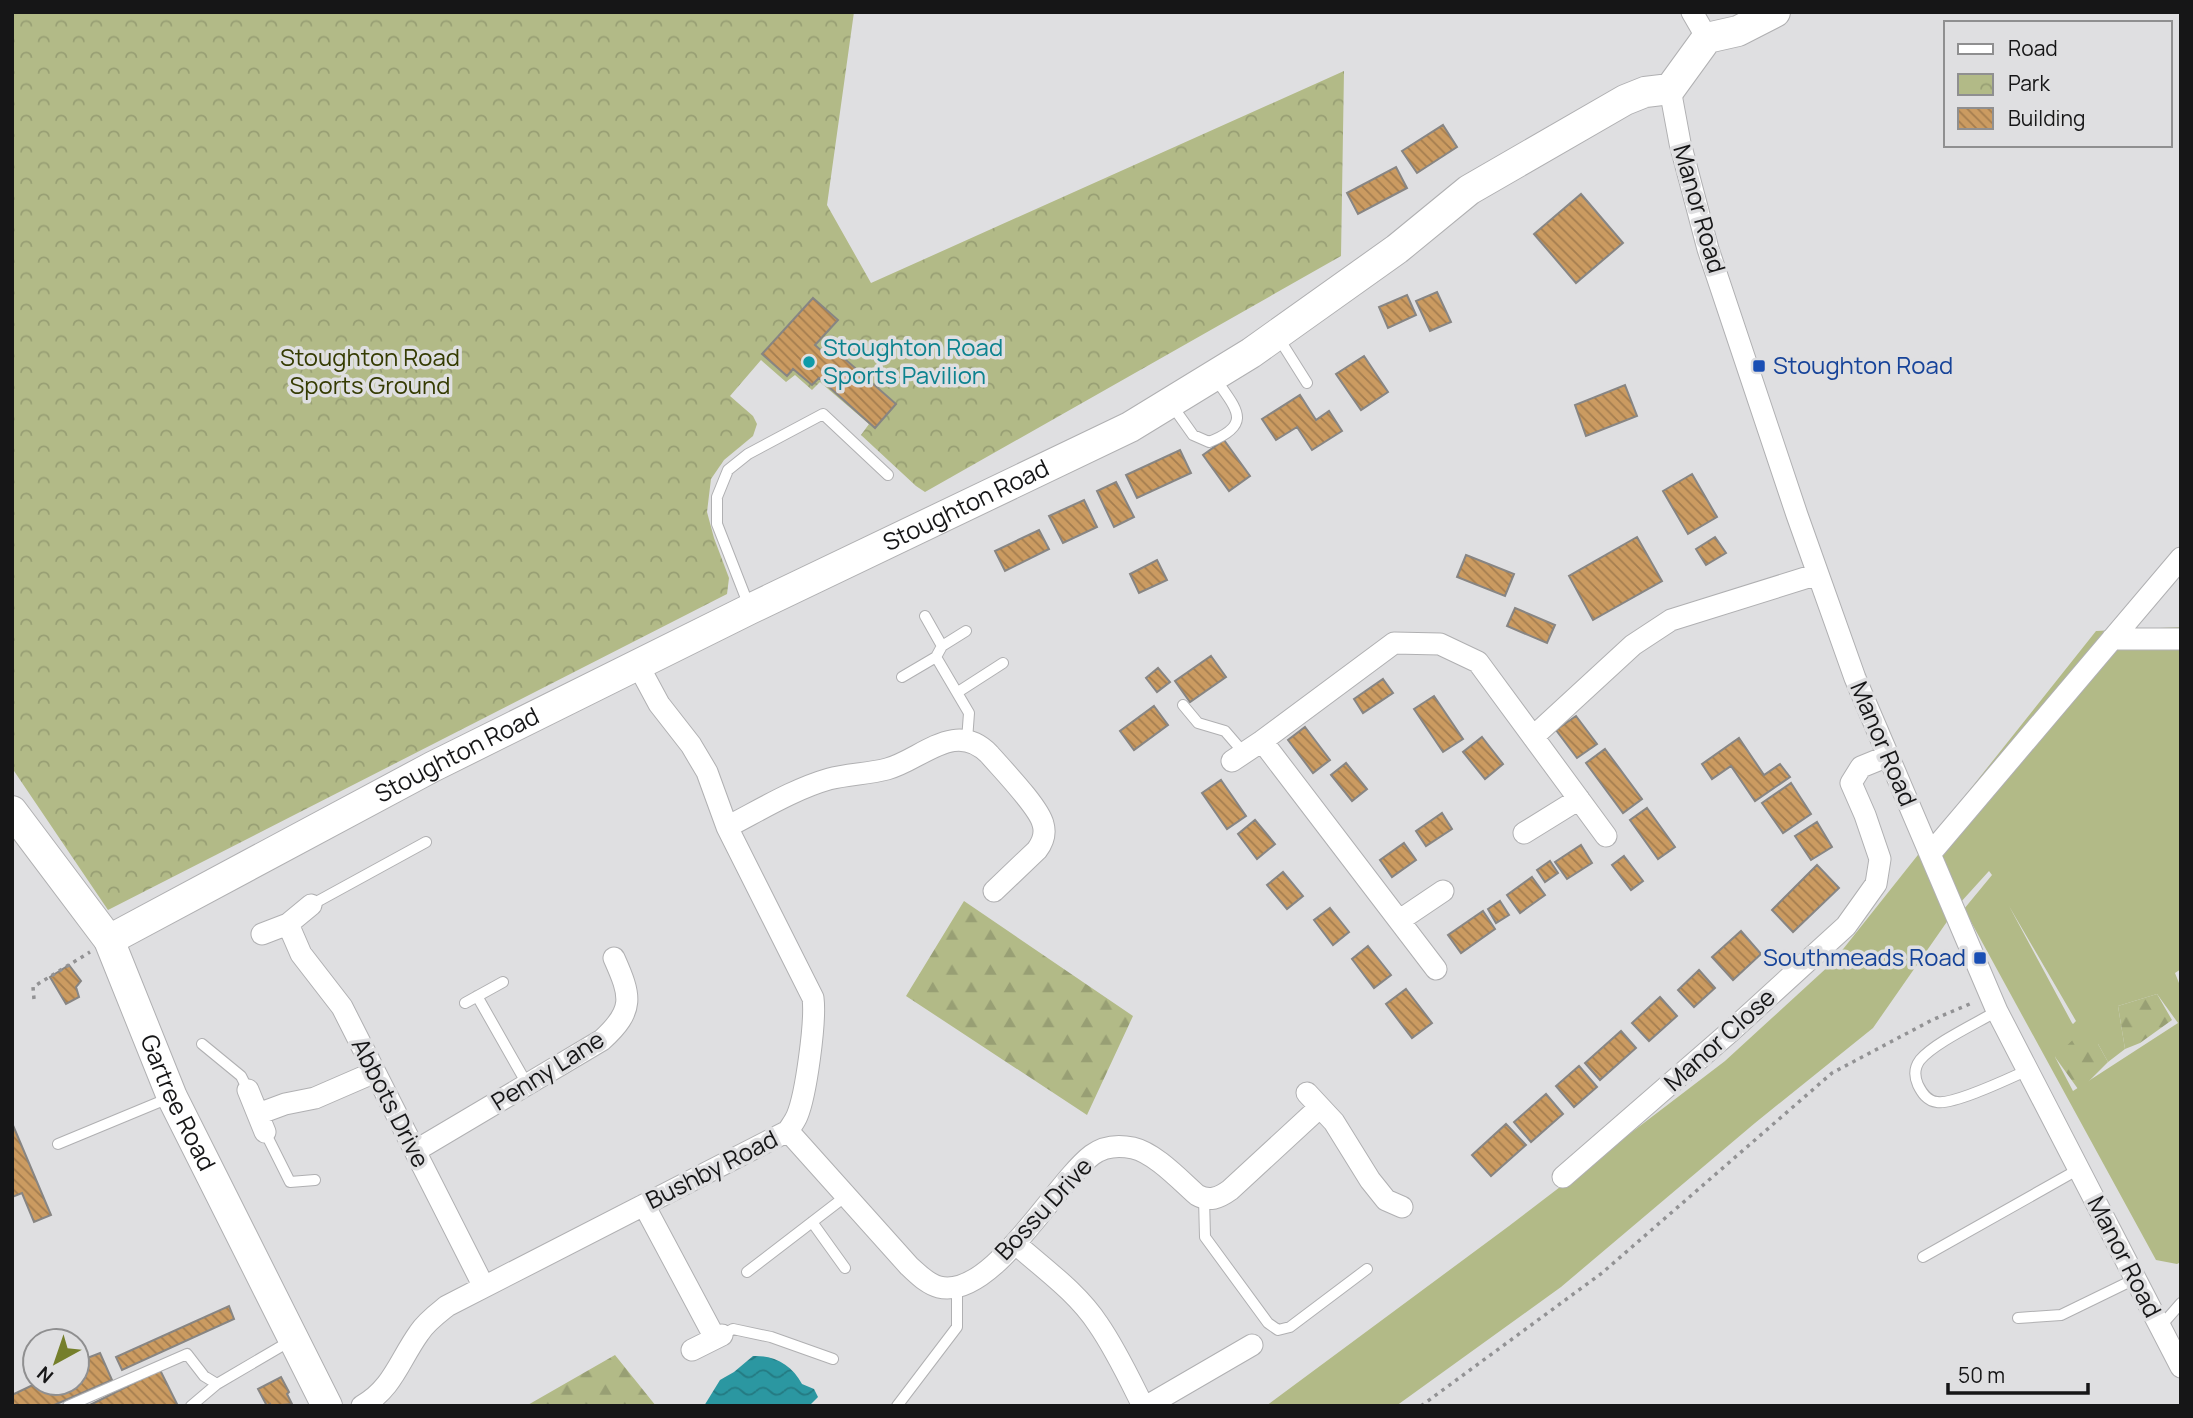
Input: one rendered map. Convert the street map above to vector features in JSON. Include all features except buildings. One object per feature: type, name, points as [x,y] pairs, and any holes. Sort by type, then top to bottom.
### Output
[{"type":"main road","points":[[1670,89],[1699,25],[1738,31],[1775,12]]},
{"type":"main road","name":"Stoughton Road","points":[[109,940],[432,767],[750,609],[1130,427],[1277,335],[1397,249],[1469,190],[1625,100],[1645,92],[1670,89]]},
{"type":"main road","name":"Gartree Road","points":[[12,811],[109,940],[172,1097],[327,1406]]},
{"type":"street","name":"Manor Road","points":[[1670,89],[1680,144],[1708,249],[1855,678],[1994,1003],[2181,1367]]},
{"type":"street","points":[[1930,854],[2181,558]]},
{"type":"street","points":[[1534,737],[1633,645],[1671,620],[1818,574]]},
{"type":"street","points":[[2112,639],[2181,639]]},
{"type":"street","points":[[1238,757],[1394,643],[1440,644],[1478,662],[1606,835]]},
{"type":"street","name":"Bushby Road","points":[[362,1406],[388,1385],[420,1332],[447,1306],[788,1130],[798,1115],[814,1020],[813,998],[727,827],[701,760],[659,704],[638,665]]},
{"type":"street","points":[[727,827],[815,783],[888,769],[939,744],[951,740],[967,740],[989,754],[1036,811],[1044,827],[1042,843],[1037,850],[994,891]]},
{"type":"street","points":[[1262,741],[1436,969]]},
{"type":"street","name":"Manor Close","points":[[1563,1177],[1731,1031],[1846,926],[1876,884],[1880,859],[1851,783],[1861,768],[1888,756]]},
{"type":"street","points":[[1524,833],[1579,799]]},
{"type":"street","points":[[1400,920],[1443,891]]},
{"type":"street","points":[[262,934],[288,924],[311,905]]},
{"type":"street","name":"Abbots Drive","points":[[288,924],[301,954],[342,1007],[484,1287]]},
{"type":"street","name":"Penny Lane","points":[[415,1151],[602,1040],[622,1018],[627,1003],[626,986],[614,958]]},
{"type":"street","points":[[248,1090],[262,1123],[285,1104],[327,1093],[375,1072]]},
{"type":"street","points":[[1204,1198],[1213,1199],[1230,1191],[1314,1100],[1334,1122],[1370,1180],[1386,1200],[1402,1207]]},
{"type":"street","points":[[788,1130],[909,1266],[937,1287],[957,1287]]},
{"type":"street","name":"Bossu Drive","points":[[957,1287],[980,1276],[1016,1244],[1081,1166],[1104,1148],[1118,1146],[1141,1150],[1204,1198]]},
{"type":"street","points":[[644,1205],[718,1336],[692,1350]]},
{"type":"street","points":[[1016,1244],[1071,1292],[1097,1322],[1145,1406],[1252,1345]]},
{"type":"lane","points":[[1277,335],[1307,383]]},
{"type":"lane","points":[[1170,402],[1193,435],[1209,442],[1221,437],[1233,429],[1237,412],[1214,375]]},
{"type":"lane","points":[[750,609],[717,524],[717,497],[728,470],[748,454],[823,414],[888,475]]},
{"type":"lane","points":[[925,616],[942,646]]},
{"type":"lane","points":[[902,677],[936,657],[942,646],[966,631]]},
{"type":"lane","points":[[936,657],[970,713],[967,740]]},
{"type":"lane","points":[[957,692],[1003,663]]},
{"type":"lane","points":[[1183,705],[1198,723],[1225,731],[1238,757]]},
{"type":"lane","points":[[311,905],[426,842]]},
{"type":"lane","points":[[465,1003],[503,982]]},
{"type":"lane","points":[[477,996],[527,1084]]},
{"type":"lane","points":[[1994,1003],[1920,1060],[1915,1070],[1916,1080],[1924,1096],[1937,1102],[1974,1093],[2028,1070]]},
{"type":"lane","points":[[202,1044],[241,1076],[248,1090]]},
{"type":"lane","points":[[58,1144],[172,1097]]},
{"type":"lane","points":[[262,1123],[290,1182],[315,1180]]},
{"type":"lane","points":[[1923,1256],[2079,1169]]},
{"type":"lane","points":[[747,1272],[846,1196]]},
{"type":"lane","points":[[1204,1198],[1205,1237],[1268,1323],[1278,1330],[1290,1327],[1367,1269]]},
{"type":"lane","points":[[812,1222],[845,1268]]},
{"type":"lane","points":[[2018,1318],[2061,1315],[2135,1279]]},
{"type":"lane","points":[[897,1406],[957,1327],[957,1287]]},
{"type":"lane","points":[[2160,1327],[2181,1303]]},
{"type":"lane","points":[[718,1336],[733,1329],[772,1336],[833,1359]]},
{"type":"lane","points":[[191,1406],[217,1384],[294,1339]]},
{"type":"lane","points":[[68,1406],[187,1354],[204,1376],[217,1384]]},
{"type":"path","points":[[34,999],[33,987],[109,940]]},
{"type":"path","points":[[1421,1406],[1602,1273],[1832,1073],[1932,1020],[1994,1003]]},
{"type":"green space","name":"Stoughton Road Sports Ground","points":[[12,12],[854,12],[827,205],[871,283],[1344,71],[1341,256],[925,492],[861,435],[869,424],[820,382],[812,390],[795,375],[786,382],[761,360],[730,396],[753,416],[757,424],[753,436],[724,460],[711,479],[707,512],[729,578],[727,594],[108,910],[12,768]]},
{"type":"green space","points":[[2181,627],[2181,969],[2175,973],[2181,988],[2181,1262],[2177,1264],[2156,1260],[1964,909],[1992,875],[1989,871],[1960,903],[1873,1028],[1755,1123],[1561,1287],[1396,1406],[1266,1406],[1509,1226],[1725,1061],[1832,963],[2096,631]],"holes":[[[2009,906],[2076,1021],[2073,1024],[2072,1023]],[[2157,994],[2178,1023],[2073,1091],[2055,1057],[2098,1044],[2108,1062],[2125,1049],[2118,1006]]]},
{"type":"green space","points":[[964,901],[1133,1016],[1087,1115],[906,996]]},
{"type":"green space","points":[[2157,994],[2172,1020],[2140,1043],[2125,1049],[2118,1006]]},
{"type":"green space","points":[[2083,1030],[2098,1044],[2108,1062],[2078,1089],[2055,1057]]},
{"type":"green space","points":[[615,1355],[656,1406],[526,1406]]},
{"type":"water","points":[[753,1356],[768,1357],[782,1363],[793,1371],[802,1384],[814,1389],[818,1397],[809,1406],[704,1406],[720,1380]]},
{"type":"place","name":"Stoughton Road Sports Pavilion","points":[[809,362]]},
{"type":"place","name":"Stoughton Road","points":[[1759,366]]},
{"type":"place","name":"Southmeads Road","points":[[1980,958]]}]
